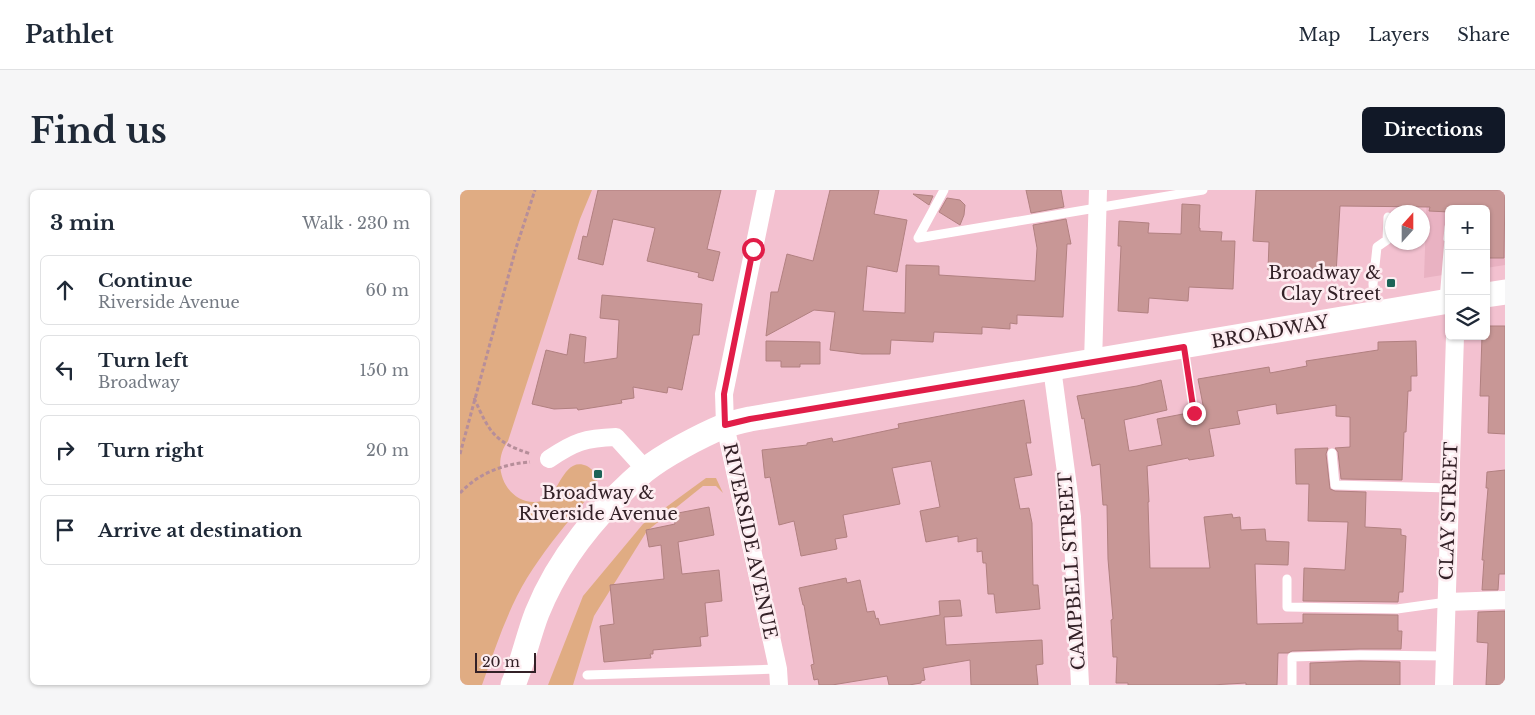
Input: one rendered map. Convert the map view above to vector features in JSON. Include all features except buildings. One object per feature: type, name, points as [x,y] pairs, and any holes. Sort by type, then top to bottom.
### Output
[{"type":"main road","points":[[1490,294],[1505,292]]},
{"type":"main road","name":"BROADWAY","points":[[513,685],[519,672],[537,613],[561,564],[606,509],[646,470],[681,448],[725,425],[750,419],[1445,302]]},
{"type":"street","name":"RIVERSIDE AVENUE","points":[[766,190],[724,394],[725,425],[778,677]]},
{"type":"street","points":[[1093,362],[1098,190]]},
{"type":"street","name":"CLAY STREET","points":[[1444,685],[1455,340]]},
{"type":"street","name":"CAMPBELL STREET","points":[[1052,368],[1072,517],[1080,685]]},
{"type":"street","points":[[549,460],[570,445],[596,438],[616,437],[646,470]]},
{"type":"street","points":[[1447,602],[1505,600]]},
{"type":"lane","points":[[944,190],[918,238],[1203,190]]},
{"type":"lane","points":[[1375,314],[1373,284],[1377,247],[1385,241]]},
{"type":"lane","points":[[1446,295],[1448,250]]},
{"type":"lane","points":[[1184,347],[1194,413]]},
{"type":"lane","points":[[1332,453],[1335,485],[1450,488]]},
{"type":"lane","points":[[1287,579],[1287,607],[1396,609],[1447,602]]},
{"type":"lane","points":[[1292,685],[1292,657],[1360,655],[1445,656]]},
{"type":"lane","points":[[587,676],[778,677]]},
{"type":"path","points":[[460,454],[516,248],[535,190]]},
{"type":"path","points":[[474,398],[487,426],[502,442],[517,449]]},
{"type":"path","points":[[460,493],[470,482],[488,472],[514,463]]},
{"type":"shaded area","points":[[460,190],[592,190],[580,219],[508,441],[502,451],[500,462],[501,474],[511,492],[520,499],[530,502],[542,501],[548,498],[567,471],[572,466],[579,464],[587,466],[596,476],[595,489],[551,543],[527,578],[507,617],[482,685],[460,685]]},
{"type":"shaded area","points":[[1427,190],[1505,190],[1505,265],[1490,267],[1490,205],[1445,205],[1445,275],[1424,278],[1425,250],[1430,250],[1430,205],[1426,205]]},
{"type":"shaded area","points":[[706,478],[716,478],[723,493],[716,486],[703,486],[647,531],[594,616],[573,685],[548,685],[583,596],[643,524]]},
{"type":"place","name":"Broadway & Clay Street","points":[[1391,283]]},
{"type":"place","name":"Broadway & Riverside Avenue","points":[[598,474]]},
{"type":"route","points":[[753,249],[724,394],[725,425],[750,419],[1184,347],[1194,413]]}]
